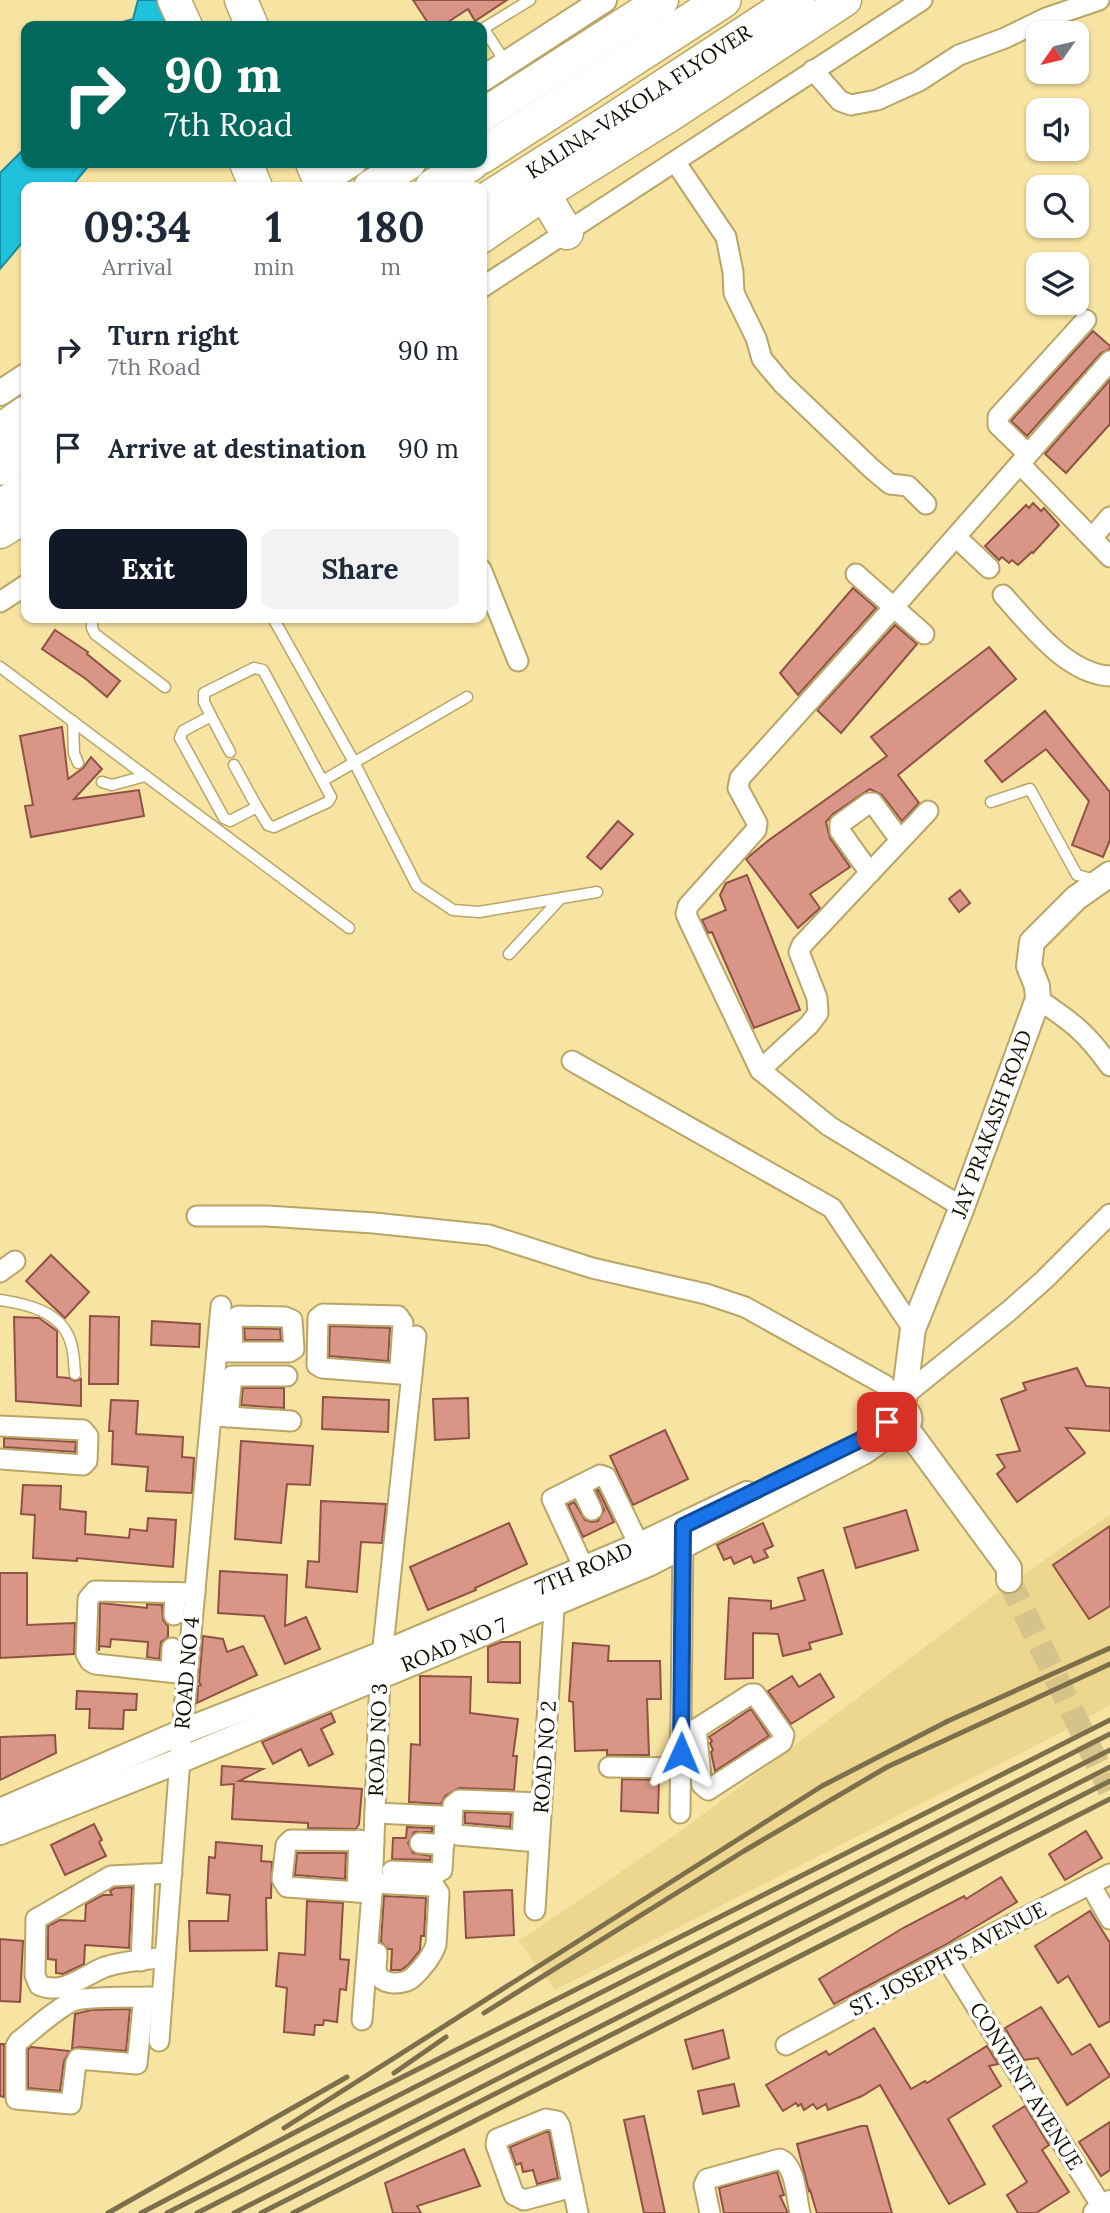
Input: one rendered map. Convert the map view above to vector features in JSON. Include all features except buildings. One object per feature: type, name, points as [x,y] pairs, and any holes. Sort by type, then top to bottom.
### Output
[{"type":"highway","points":[[174,0],[184,21]]},
{"type":"highway","points":[[192,0],[201,21]]},
{"type":"highway","points":[[241,0],[250,21]]},
{"type":"highway","points":[[487,112],[662,0]]},
{"type":"highway","name":"KALINA-VAKOLA FLYOVER","points":[[487,152],[723,0]]},
{"type":"highway","name":"KALINA-VAKOLA FLYOVER","points":[[487,200],[797,0]]},
{"type":"highway","points":[[487,233],[845,0]]},
{"type":"highway","points":[[378,182],[401,168]]},
{"type":"highway","points":[[441,182],[463,168]]},
{"type":"highway","points":[[544,194],[567,233]]},
{"type":"highway","points":[[0,430],[21,415]]},
{"type":"highway","points":[[0,467],[21,453]]},
{"type":"highway","points":[[0,508],[21,494]]},
{"type":"highway","points":[[0,532],[21,519]]},
{"type":"highway","points":[[0,549],[21,536]]},
{"type":"street","points":[[487,76],[604,0]]},
{"type":"street","points":[[487,284],[922,0]]},
{"type":"street","points":[[813,70],[840,101],[851,105],[877,100],[919,81],[959,55],[1046,18],[1099,0]]},
{"type":"street","points":[[676,163],[726,237],[734,293],[756,338],[762,359],[783,384],[857,456],[890,484],[908,486],[926,504]]},
{"type":"street","points":[[318,178],[342,168]]},
{"type":"street","points":[[1086,320],[998,416],[998,425],[1024,459],[1110,557]]},
{"type":"street","points":[[962,1207],[829,1126],[760,1070],[686,914],[688,906],[756,831],[757,823],[738,788],[740,778],[1110,361]]},
{"type":"street","points":[[0,393],[21,379]]},
{"type":"street","points":[[1092,538],[1110,517]]},
{"type":"street","points":[[956,537],[989,568]]},
{"type":"street","points":[[856,574],[924,634]]},
{"type":"street","points":[[487,584],[518,661]]},
{"type":"street","points":[[0,602],[21,588]]},
{"type":"street","points":[[1003,595],[1053,650],[1097,676],[1110,676]]},
{"type":"street","points":[[870,873],[840,831],[841,824],[869,803],[873,803],[900,840]]},
{"type":"street","points":[[760,1070],[815,1019],[818,1013],[817,998],[799,952],[802,945],[928,811]]},
{"type":"street","points":[[1105,877],[1076,898],[1032,942],[1028,966],[1037,986],[1038,999],[1075,1024],[1110,1066]]},
{"type":"street","name":"JAY PRAKASH ROAD","points":[[899,1415],[913,1329],[962,1207],[1038,999]]},
{"type":"street","points":[[572,1061],[832,1208],[913,1329]]},
{"type":"street","points":[[899,1415],[1110,1214]]},
{"type":"street","points":[[197,1216],[321,1219],[489,1235],[592,1268],[706,1294],[744,1307],[884,1385],[899,1415],[1012,1574]]},
{"type":"street","name":"ROAD NO 4","points":[[159,2041],[153,1997],[165,1957],[172,1873],[182,1732],[179,1673],[195,1593],[220,1416],[225,1352],[221,1306]]},
{"type":"street","points":[[323,1314],[398,1316],[403,1323],[406,1375],[322,1368],[317,1365],[318,1318],[323,1314]]},
{"type":"street","name":"ROAD NO 3","points":[[362,2020],[372,1963],[371,1884],[367,1840],[375,1813],[381,1664],[406,1375],[416,1336]]},
{"type":"street","points":[[220,1416],[235,1396],[232,1376],[287,1376]]},
{"type":"street","name":"ROAD NO 7","points":[[0,1832],[181,1760],[381,1664],[644,1555],[864,1451],[899,1415]]},
{"type":"street","points":[[220,1416],[290,1421]]},
{"type":"street","points":[[1,1426],[83,1430],[88,1436],[87,1461],[83,1465],[0,1459],[1,1426]]},
{"type":"street","points":[[589,1578],[552,1503],[555,1497],[600,1475],[606,1477],[644,1555]]},
{"type":"street","points":[[580,1485],[592,1510]]},
{"type":"street","points":[[683,1536],[689,1733],[704,1788],[710,1790],[782,1742],[784,1735],[755,1693],[751,1694],[689,1733],[680,1768],[680,1803],[701,1781]]},
{"type":"street","points":[[172,1648],[179,1673],[95,1664],[86,1654],[88,1600],[95,1591],[195,1593]]},
{"type":"street","points":[[174,1615],[175,1593]]},
{"type":"street","name":"ROAD NO 2","points":[[535,1910],[530,1841],[555,1593]]},
{"type":"street","points":[[0,1811],[182,1732],[381,1664]]},
{"type":"street","points":[[609,1767],[680,1768]]},
{"type":"street","points":[[530,1841],[457,1835],[452,1829],[453,1805],[459,1800],[533,1803]]},
{"type":"street","points":[[371,1884],[437,1873],[442,1870],[444,1845],[445,1821],[441,1816],[375,1813]]},
{"type":"street","points":[[371,1884],[367,1840],[290,1840],[286,1845],[282,1879],[287,1886],[371,1884],[435,1887],[439,1894],[436,1945],[413,1978],[404,1983],[384,1982],[372,1963]]},
{"type":"street","points":[[420,1843],[444,1845]]},
{"type":"street","points":[[165,1957],[106,1967],[68,1986],[45,1988],[36,1981],[37,1917],[111,1876],[172,1873]]},
{"type":"street","points":[[141,1961],[145,1874]]},
{"type":"street","name":"ST. JOSEPH'S AVENUE","points":[[786,2045],[946,1958],[1110,1874]]},
{"type":"street","points":[[1090,1884],[1110,1919]]},
{"type":"street","name":"CONVENT AVENUE","points":[[946,1958],[1104,2209]]},
{"type":"street","points":[[153,1997],[137,2064],[78,2059],[71,2104],[16,2099],[15,2050],[19,2041],[73,2001],[153,1997]]},
{"type":"street","points":[[573,2187],[524,2200],[517,2198],[496,2139],[546,2119],[557,2121],[560,2126],[573,2187],[578,2213]]},
{"type":"street","points":[[710,2213],[704,2186],[707,2179],[779,2160],[786,2162],[790,2169],[800,2213]]},
{"type":"lane","points":[[487,27],[530,0]]},
{"type":"lane","points":[[487,37],[507,64]]},
{"type":"lane","points":[[92,623],[95,634],[165,687]]},
{"type":"lane","points":[[276,623],[354,762],[417,886],[453,910],[479,912],[597,892]]},
{"type":"lane","points":[[0,667],[349,928]]},
{"type":"lane","points":[[230,751],[204,702],[204,693],[258,667],[263,670],[331,797],[328,802],[274,827],[268,825],[234,765]]},
{"type":"lane","points":[[324,780],[467,696]]},
{"type":"lane","points":[[211,716],[183,731],[180,738],[224,818],[230,821],[257,807]]},
{"type":"lane","points":[[73,721],[74,752],[78,763]]},
{"type":"lane","points":[[102,782],[112,785],[145,776]]},
{"type":"lane","points":[[991,802],[1030,789],[1077,875],[1105,877]]},
{"type":"lane","points":[[509,954],[561,898]]},
{"type":"lane","points":[[0,1300],[29,1305],[59,1321],[70,1339],[75,1374]]},
{"type":"shaded area","points":[[1110,1515],[1110,1705],[1064,1731],[555,1990],[519,1941],[681,1831],[998,1592]]},
{"type":"water","points":[[138,0],[188,0],[183,21],[126,21],[133,19]]},
{"type":"water","points":[[21,152],[21,168],[87,168],[75,182],[21,182],[21,244],[0,269],[0,173]]},
{"type":"tunnel","points":[[1009,1580],[1110,1790]]},
{"type":"railway","points":[[284,2128],[822,1786],[948,1721],[1110,1648]]},
{"type":"railway","points":[[484,2013],[744,1851],[887,1767],[1110,1664]]},
{"type":"railway","points":[[141,2213],[351,2103],[1110,1720]]},
{"type":"railway","points":[[167,2213],[1110,1734]]},
{"type":"railway","points":[[197,2213],[1110,1750]]},
{"type":"railway","points":[[234,2213],[1110,1767]]},
{"type":"railway","points":[[261,2213],[1110,1781]]},
{"type":"railway","points":[[293,2213],[1110,1799]]},
{"type":"railway","points":[[394,2073],[446,2037]]},
{"type":"railway","points":[[108,2213],[347,2077]]},
{"type":"route","points":[[681,1753],[683,1526],[860,1440],[887,1422]]}]
